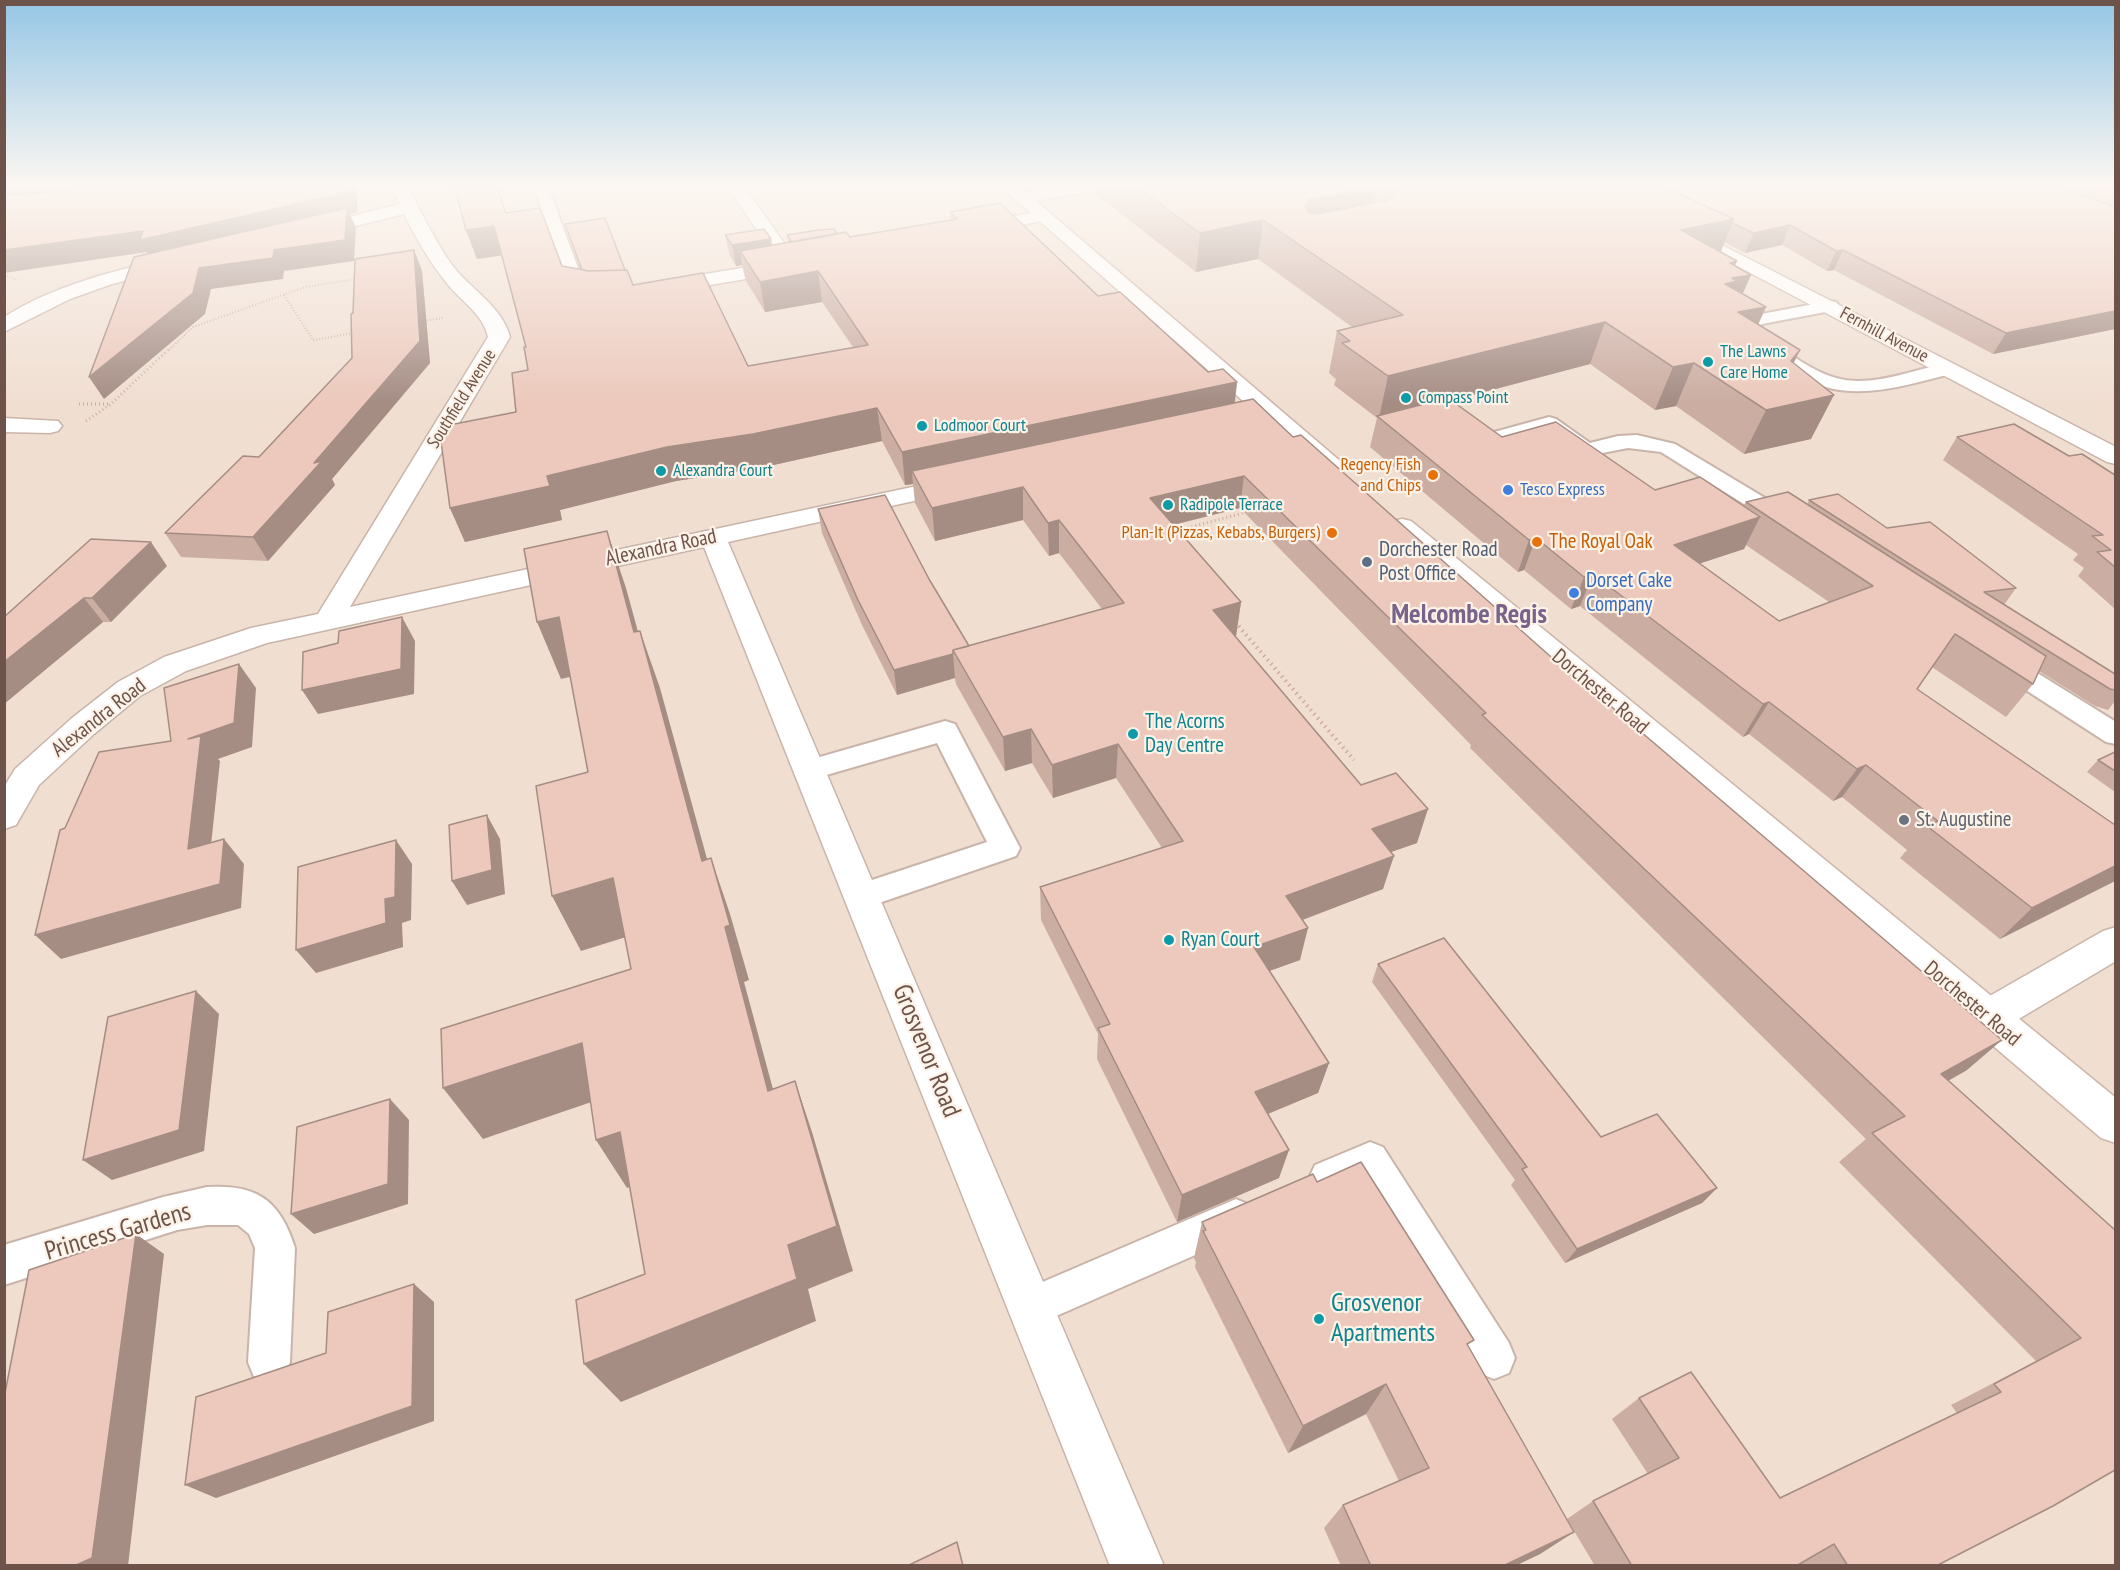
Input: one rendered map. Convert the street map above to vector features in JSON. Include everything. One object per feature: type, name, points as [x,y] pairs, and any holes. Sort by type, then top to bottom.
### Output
[{"type":"street","name":"Southfield Avenue","points":[[328,620],[427,455],[494,350],[499,337],[498,327],[493,317],[463,290],[438,257]]},
{"type":"street","points":[[785,257],[790,265]]},
{"type":"street","points":[[1087,257],[1260,419],[1352,484]]},
{"type":"street","name":"Fernhill Avenue","points":[[1735,257],[2115,457]]},
{"type":"street","points":[[4,326],[25,311],[81,287],[190,259]]},
{"type":"street","points":[[645,290],[813,261]]},
{"type":"street","points":[[4,425],[50,426]]},
{"type":"street","name":"Alexandra Road","points":[[4,816],[27,777],[83,726],[129,689],[175,664],[261,635],[978,480]]},
{"type":"street","name":"Dorchester Road","points":[[1379,507],[2115,1124]]},
{"type":"street","name":"Grosvenor Road","points":[[713,537],[1137,1566]]},
{"type":"street","points":[[1988,1017],[2115,942]]},
{"type":"lane","points":[[566,257],[578,290],[606,294]]},
{"type":"lane","points":[[1830,306],[1757,320],[1746,326],[1747,331],[1751,337],[1824,380],[1843,385],[1865,385],[1947,369]]},
{"type":"lane","points":[[1494,438],[1549,423],[1587,450],[1619,441],[1633,440],[1668,448],[1806,534]]},
{"type":"lane","points":[[1978,648],[2115,735]]},
{"type":"lane","points":[[809,770],[945,731],[1005,848],[862,896]]},
{"type":"lane","points":[[1031,1307],[1370,1160],[1494,1358]]},
{"type":"lane","name":"Princess Gardens","points":[[4,1265],[173,1213],[208,1207],[238,1206],[259,1216],[271,1232],[275,1248],[269,1362]]},
{"type":"path","points":[[78,426],[111,405],[193,327],[305,287],[361,278]]},
{"type":"path","points":[[284,295],[313,340],[359,332]]},
{"type":"path","points":[[417,323],[485,311]]},
{"type":"path","points":[[1172,532],[1250,511]]},
{"type":"path","points":[[1230,616],[1354,760]]},
{"type":"shaded area","points":[[5,257],[2115,257],[2115,1565],[5,1565]]},
{"type":"building","points":[[134,257],[273,257],[199,268],[193,293],[89,377]]},
{"type":"building","points":[[414,257],[420,341],[314,463],[322,461],[253,537],[165,533],[243,456],[259,457],[352,358],[351,314],[353,313],[355,259]]},
{"type":"building","points":[[502,257],[559,257],[562,266],[589,271],[627,270],[633,285],[703,273],[748,366],[868,345],[818,271],[760,282],[744,257],[1057,257],[1098,296],[1120,292],[1208,372],[1223,369],[1237,382],[902,452],[877,408],[753,434],[667,447],[547,476],[550,486],[450,508],[439,427],[516,412],[512,373],[528,370],[524,347],[526,347]]},
{"type":"building","points":[[577,257],[620,257],[625,270],[589,271],[582,270]]},
{"type":"building","points":[[1318,257],[1730,257],[1737,261],[1730,263],[1751,275],[1732,278],[1737,281],[1725,284],[1766,307],[1738,312],[1800,350],[1791,361],[1834,395],[1766,410],[1694,363],[1673,367],[1605,322],[1388,376],[1342,343],[1350,341],[1337,331],[1403,315]]},
{"type":"building","points":[[1857,257],[2115,257],[2115,311],[2006,333]]},
{"type":"building","points":[[1448,398],[1502,437],[1556,422],[1655,490],[1700,477],[1760,517],[1674,545],[1779,621],[1873,586],[1746,502],[1788,492],[2046,656],[2033,684],[1955,634],[1917,689],[2115,825],[2115,866],[2032,908],[1927,826],[1938,821],[1866,765],[1857,769],[1769,702],[1763,704],[1593,574],[1584,577],[1536,538],[1529,540],[1377,416]]},
{"type":"building","points":[[1253,399],[1293,437],[1301,435],[1577,680],[1579,679],[2002,1040],[1941,1074],[2115,1230],[2115,1470],[2053,1506],[1936,1566],[1848,1566],[1834,1544],[1796,1566],[1632,1566],[1593,1501],[1679,1458],[1639,1398],[1691,1372],[1780,1498],[2001,1392],[1994,1384],[2081,1338],[1872,1133],[1905,1116],[1482,715],[1486,713],[1244,476],[1150,498],[1241,602],[1213,610],[1361,785],[1396,773],[1428,809],[1372,829],[1394,856],[1286,896],[1308,928],[1254,947],[1329,1063],[1255,1092],[1289,1150],[1182,1195],[1098,1028],[1110,1024],[1040,887],[1183,841],[1118,744],[1052,765],[1031,729],[1003,737],[953,650],[1124,603],[1059,520],[1048,523],[1023,487],[932,508],[912,471]]},
{"type":"building","points":[[2014,424],[2069,456],[2082,454],[2115,475],[2115,567],[2097,552],[2111,550],[2092,536],[2103,535],[1957,437]]},
{"type":"building","points":[[1838,494],[1887,528],[1930,522],[2016,588],[1984,592],[2115,674],[2115,690],[1972,604],[1809,500]]},
{"type":"building","points":[[885,495],[929,579],[969,646],[953,650],[953,654],[894,670],[858,600],[818,509]]},
{"type":"building","points":[[607,531],[634,632],[640,631],[702,861],[711,858],[730,925],[725,927],[768,1091],[795,1081],[837,1226],[788,1245],[797,1279],[584,1364],[576,1300],[645,1274],[620,1132],[596,1140],[582,1043],[443,1088],[441,1029],[631,969],[613,878],[552,896],[536,786],[588,772],[559,617],[537,622],[524,549]]},
{"type":"building","points":[[91,539],[151,542],[92,598],[84,598],[4,662],[4,617]]},
{"type":"building","points":[[402,617],[401,669],[302,690],[303,652],[338,643],[339,631]]},
{"type":"building","points":[[239,664],[234,723],[188,739],[201,736],[188,849],[224,839],[220,884],[35,935],[60,830],[65,828],[99,752],[171,741],[164,688]]},
{"type":"building","points":[[2115,752],[2115,771],[2098,760]]},
{"type":"building","points":[[487,815],[492,870],[452,881],[449,825]]},
{"type":"building","points":[[396,840],[395,897],[385,899],[386,923],[296,950],[298,867]]},
{"type":"building","points":[[1444,938],[1601,1137],[1657,1114],[1717,1188],[1577,1249],[1522,1169],[1527,1167],[1378,964]]},
{"type":"building","points":[[196,991],[179,1130],[83,1160],[108,1017]]},
{"type":"building","points":[[390,1099],[388,1184],[291,1214],[297,1127]]},
{"type":"building","points":[[1361,1162],[1474,1340],[1467,1344],[1574,1532],[1503,1566],[1371,1566],[1343,1505],[1429,1468],[1386,1384],[1303,1426],[1203,1231],[1206,1230],[1202,1222],[1313,1174],[1317,1182]]},
{"type":"building","points":[[136,1234],[92,1558],[74,1566],[4,1566],[4,1398],[29,1270]]},
{"type":"building","points":[[414,1284],[412,1406],[185,1485],[196,1397],[326,1353],[328,1312]]},
{"type":"building","points":[[957,1542],[963,1566],[907,1566]]},
{"type":"place","name":"The Lawns Care Home","points":[[1708,362]]},
{"type":"place","name":"Compass Point","points":[[1406,398]]},
{"type":"place","name":"Lodmoor Court","points":[[922,426]]},
{"type":"place","name":"Alexandra Court","points":[[661,471]]},
{"type":"place","name":"Regency Fish and Chips","points":[[1433,475]]},
{"type":"place","name":"Tesco Express","points":[[1508,490]]},
{"type":"place","name":"Radipole Terrace","points":[[1168,505]]},
{"type":"place","name":"Plan-It (Pizzas, Kebabs, Burgers)","points":[[1332,533]]},
{"type":"place","name":"The Royal Oak","points":[[1537,542]]},
{"type":"place","name":"Dorchester Road Post Office","points":[[1367,562]]},
{"type":"place","name":"Dorset Cake Company","points":[[1574,593]]},
{"type":"place","name":"The Acorns Day Centre","points":[[1133,734]]},
{"type":"place","name":"St. Augustine","points":[[1904,820]]},
{"type":"place","name":"Ryan Court","points":[[1169,940]]},
{"type":"place","name":"Grosvenor Apartments","points":[[1319,1319]]},
{"type":"district","name":"Melcombe Regis","points":[[1469,615]]}]
